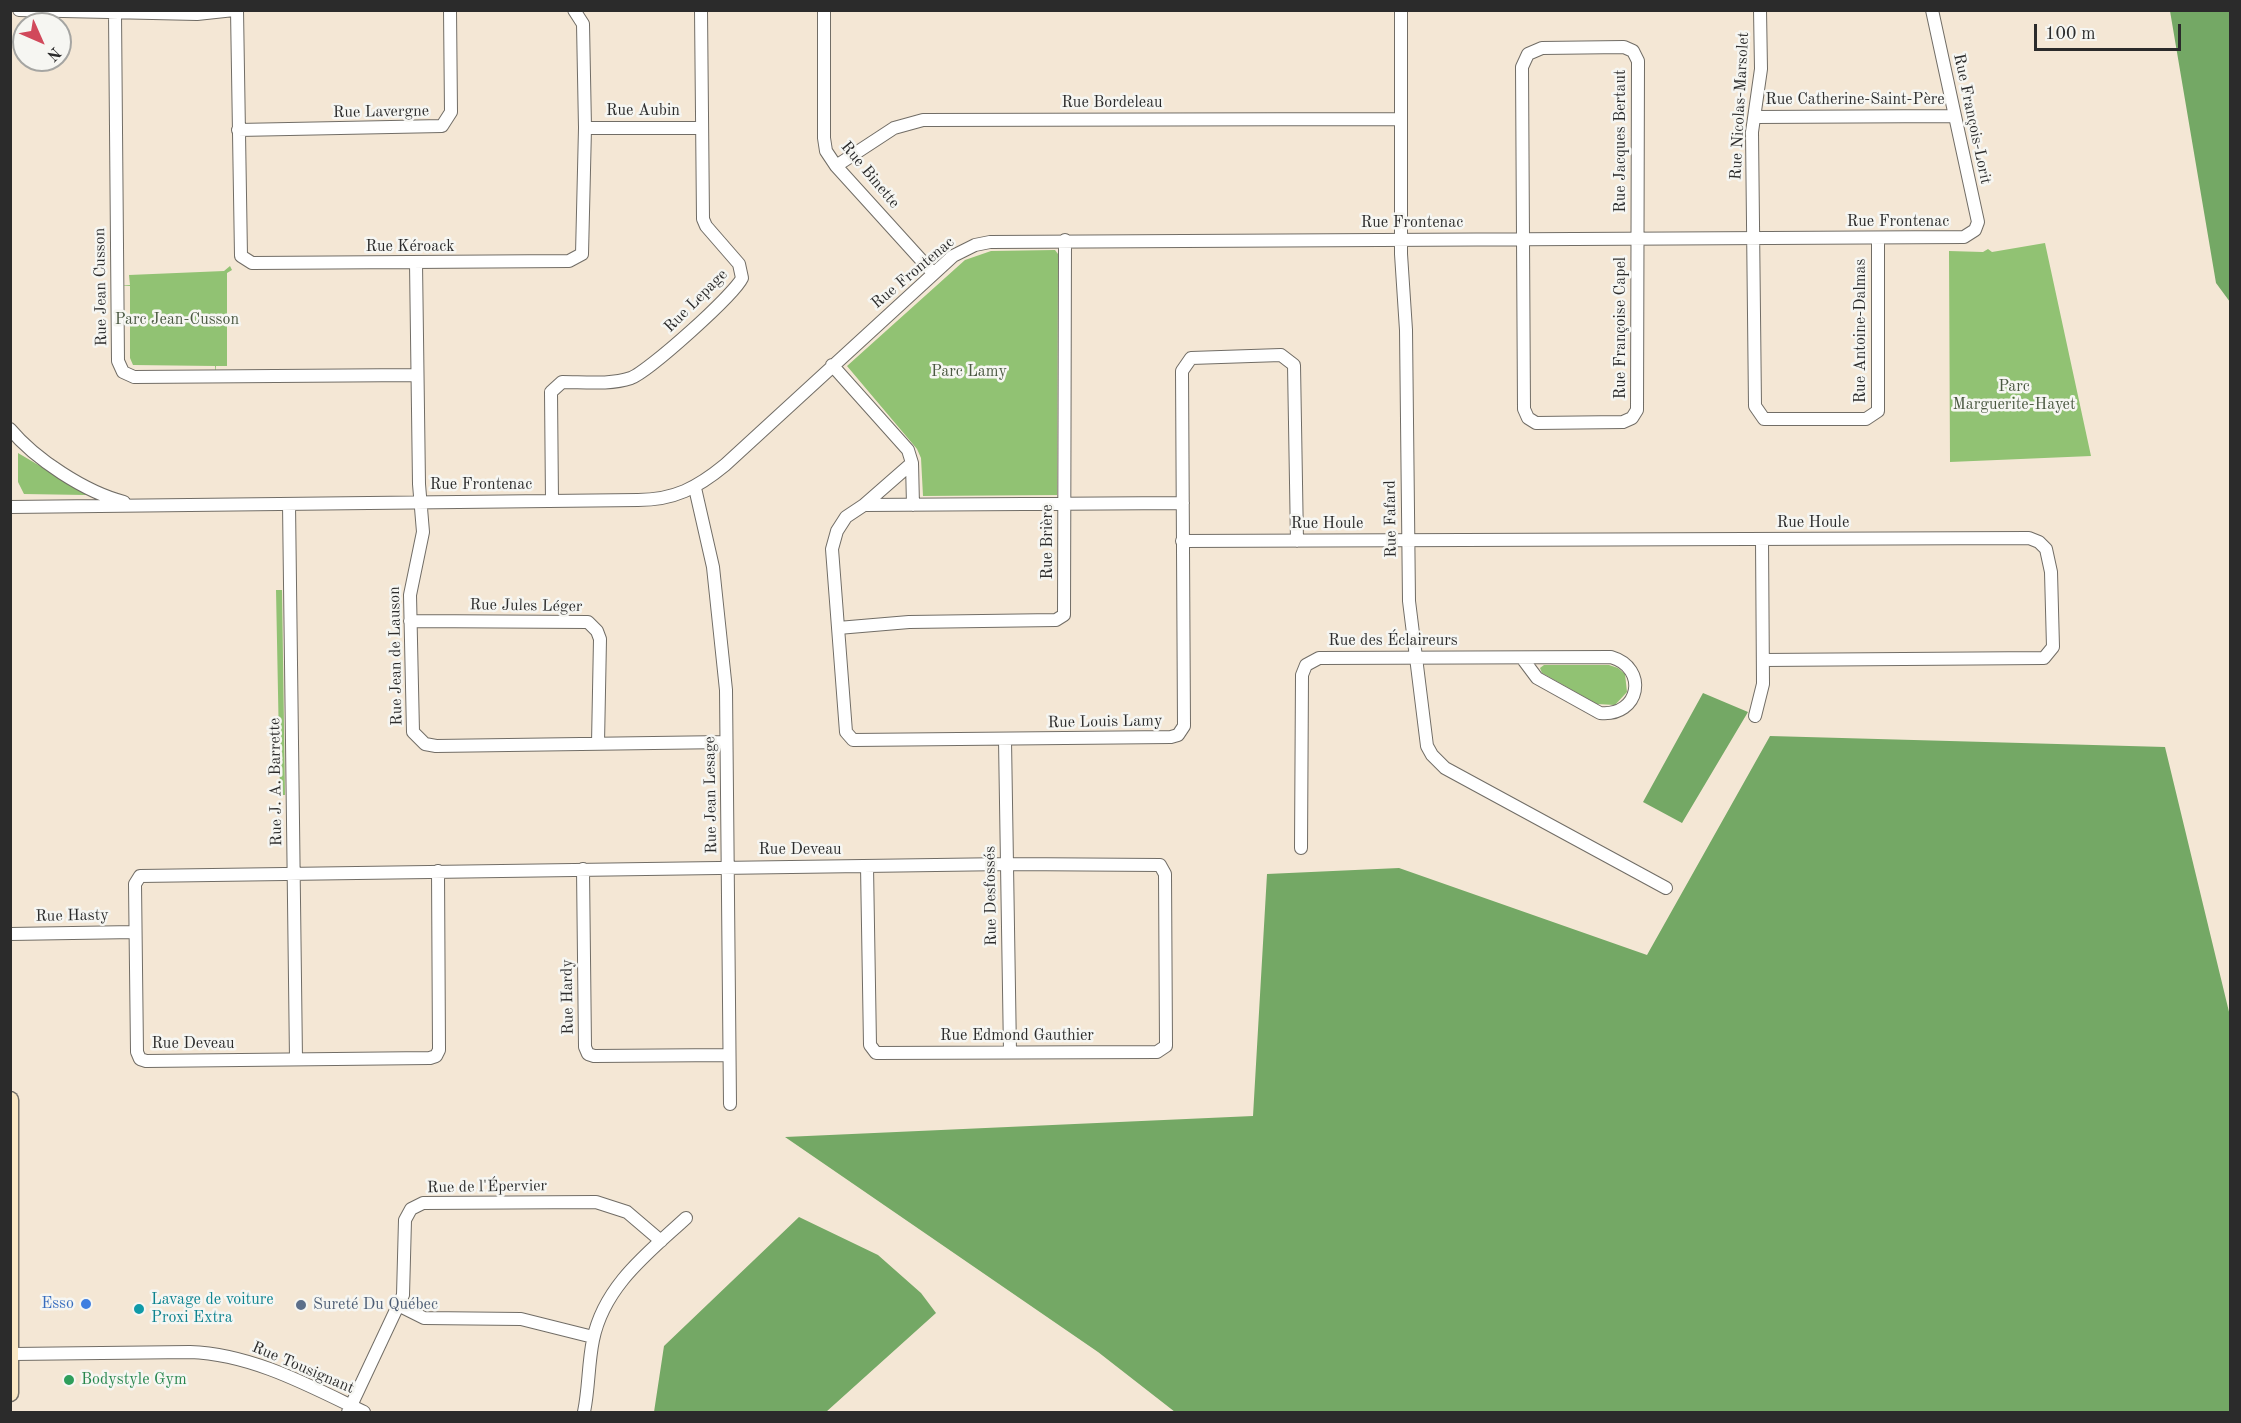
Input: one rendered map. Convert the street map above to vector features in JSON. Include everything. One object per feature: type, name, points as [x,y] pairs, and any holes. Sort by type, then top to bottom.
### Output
[{"type":"main road","points":[[10,1100],[13,1354],[10,1393]]},
{"type":"street","points":[[19,10],[197,14],[236,10]]},
{"type":"street","name":"Rue Kéroack","points":[[236,10],[240,249],[244,259],[252,263],[569,261],[580,258],[584,248],[585,128],[583,24],[576,12]]},
{"type":"street","name":"Rue Lavergne","points":[[238,130],[442,126],[451,112],[450,10]]},
{"type":"street","name":"Rue Lepage","points":[[552,501],[551,392],[555,386],[562,382],[618,381],[642,372],[678,342],[742,278],[739,264],[704,222],[700,128],[701,10]]},
{"type":"street","name":"Rue Binette","points":[[824,10],[824,138],[826,151],[836,166],[933,273]]},
{"type":"street","name":"Rue Fafard","points":[[1401,10],[1401,240],[1406,330],[1409,601],[1427,746],[1436,760],[1445,768],[1666,888]]},
{"type":"street","name":"Rue Nicolas-Marsolet","points":[[1752,239],[1752,132],[1761,69],[1760,10]]},
{"type":"street","name":"Rue François-Lorit","points":[[1932,10],[1978,222],[1971,233]]},
{"type":"street","name":"Rue Jean Cusson","points":[[115,13],[118,361],[123,372],[134,377],[417,375]]},
{"type":"street","name":"Rue Jacques Bertaut","points":[[1523,239],[1522,67],[1525,57],[1537,49],[1565,47],[1623,47],[1636,57],[1638,238]]},
{"type":"street","name":"Rue Catherine-Saint-Père","points":[[1755,117],[1954,116]]},
{"type":"street","name":"Rue Bordeleau","points":[[836,166],[894,128],[923,120],[1401,119]]},
{"type":"street","name":"Rue Aubin","points":[[585,128],[700,128]]},
{"type":"street","name":"Rue Frontenac","points":[[10,507],[552,501],[658,499],[678,496],[694,488],[725,465],[933,273],[957,253],[979,244],[1065,240],[1960,238],[1971,233]]},
{"type":"street","name":"Rue Françoise Capel","points":[[1523,239],[1524,409],[1530,420],[1539,423],[1623,422],[1635,415],[1638,405],[1638,238]]},
{"type":"street","name":"Rue Antoine-Dalmas","points":[[1752,239],[1755,406],[1760,415],[1770,420],[1866,419],[1878,411],[1878,238]]},
{"type":"street","name":"Rue Brière","points":[[838,628],[909,622],[1059,619],[1065,611],[1065,240]]},
{"type":"street","name":"Rue Jean de Lauson","points":[[416,263],[417,375],[423,532],[411,582],[411,725],[415,734],[425,744],[436,746],[726,742]]},
{"type":"street","name":"Rue Louis Lamy","points":[[912,463],[843,522],[832,549],[846,732],[850,739],[856,741],[1171,737],[1181,732],[1184,726],[1182,371],[1185,364],[1197,356],[1286,357],[1296,371],[1297,541]]},
{"type":"street","points":[[832,365],[904,446],[912,463],[913,505]]},
{"type":"street","points":[[10,429],[34,454],[101,493],[136,505]]},
{"type":"street","name":"Rue Jean Lesage","points":[[694,488],[707,533],[726,690],[730,1104]]},
{"type":"street","points":[[864,506],[1183,503]]},
{"type":"street","name":"Rue J. A. Barrette","points":[[289,504],[296,1059]]},
{"type":"street","name":"Rue Houle","points":[[1182,541],[2035,539],[2046,549],[2050,564],[2053,647],[2047,656],[2037,660],[1763,660]]},
{"type":"street","points":[[1755,716],[1762,692],[1762,540]]},
{"type":"street","name":"Rue Jules Léger","points":[[410,621],[588,622],[597,631],[600,639],[598,743]]},
{"type":"street","name":"Rue des Éclaireurs","points":[[1301,848],[1302,675],[1306,665],[1319,658],[1611,657],[1620,660],[1633,673],[1635,691],[1626,707],[1609,714],[1600,712],[1537,678],[1522,658]]},
{"type":"street","name":"Rue Desfossés","points":[[1005,740],[1010,1052]]},
{"type":"street","name":"Rue Deveau","points":[[438,871],[438,1053],[430,1059],[146,1061],[140,1059],[137,1052],[135,932],[135,884],[140,876],[293,872],[1008,864],[1151,864],[1162,867]]},
{"type":"street","name":"Rue Edmond Gauthier","points":[[867,866],[870,1045],[873,1051],[879,1054],[1157,1052],[1164,1049],[1166,1032],[1165,874],[1162,867]]},
{"type":"street","name":"Rue Hardy","points":[[583,869],[585,1047],[588,1053],[594,1056],[729,1055]]},
{"type":"street","name":"Rue Hasty","points":[[10,934],[135,932]]},
{"type":"street","name":"Rue de l'Épervier","points":[[350,1409],[405,1288],[405,1220],[411,1209],[423,1203],[596,1202],[627,1212],[661,1241]]},
{"type":"street","points":[[584,1413],[593,1337],[613,1292],[686,1218]]},
{"type":"street","points":[[398,1305],[424,1318],[521,1319],[593,1337]]},
{"type":"street","name":"Rue Tousignant","points":[[13,1354],[190,1352],[217,1355],[266,1368],[350,1409],[364,1413]]},
{"type":"green space","points":[[2170,11],[2230,11],[2230,302],[2216,283]]},
{"type":"green space","name":"Parc Marguerite-Hayet","points":[[2045,243],[2091,456],[1950,462],[1949,251],[1983,252],[1988,249],[1992,252]]},
{"type":"green space","name":"Parc Lamy","points":[[1055,250],[1058,254],[1057,495],[923,496],[921,458],[917,449],[847,366],[965,260],[991,251]]},
{"type":"green space","name":"Parc Jean-Cusson","points":[[230,266],[232,270],[227,273],[227,366],[216,366],[216,376],[215,366],[133,365],[130,358],[130,286],[118,286],[130,285],[129,275],[224,271]]},
{"type":"green space","points":[[18,453],[86,495],[24,494],[18,482]]},
{"type":"green space","points":[[276,590],[282,590],[285,795],[280,795]]},
{"type":"green space","points":[[1544,665],[1609,665],[1625,674],[1627,692],[1615,705],[1597,704],[1542,673],[1540,668]]},
{"type":"green space","points":[[1703,693],[1748,712],[1682,823],[1643,802]]},
{"type":"green space","points":[[1770,736],[2165,747],[2230,1016],[2230,1412],[1175,1412],[1098,1352],[785,1137],[1253,1116],[1267,874],[1399,868],[1647,955]]},
{"type":"green space","points":[[799,1217],[878,1255],[921,1293],[936,1313],[826,1412],[654,1412],[664,1346]]},
{"type":"place","name":"Esso","points":[[86,1304]]},
{"type":"place","name":"Sureté Du Québec","points":[[301,1305]]},
{"type":"place","name":"Lavage de voiture Proxi Extra","points":[[139,1309]]},
{"type":"place","name":"Bodystyle Gym","points":[[69,1380]]}]
